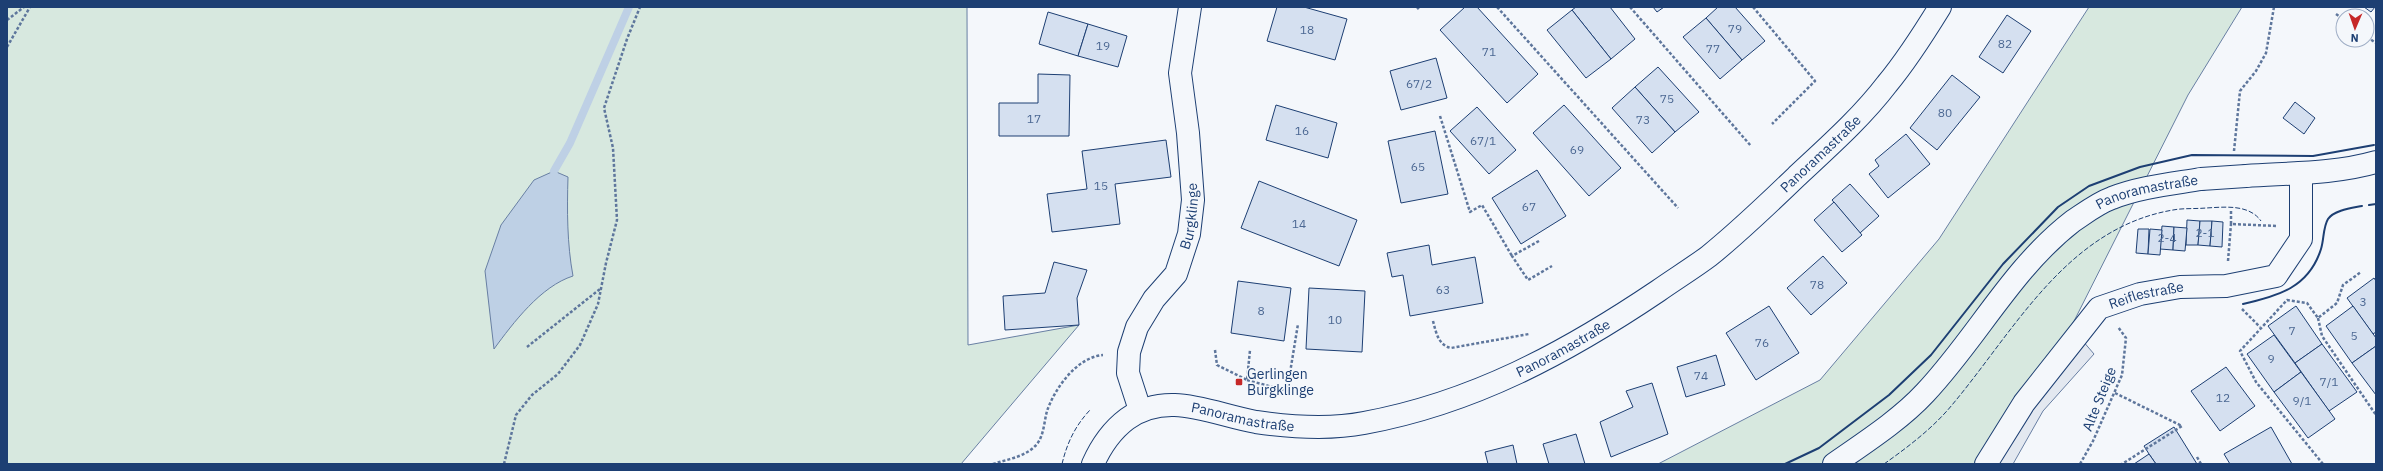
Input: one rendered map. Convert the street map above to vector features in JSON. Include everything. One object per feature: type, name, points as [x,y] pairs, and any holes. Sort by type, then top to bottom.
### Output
[{"type":"main road","name":"Burgklinge","points":[[1140,410],[1128,373],[1130,352],[1137,326],[1154,299],[1176,274],[1189,234],[1192,193],[1188,133],[1180,73],[1190,7]]},
{"type":"main road","name":"Panoramastraße","points":[[1094,464],[1100,447],[1118,425],[1140,410],[1160,404],[1181,405],[1248,420],[1292,427],[1360,424],[1435,406],[1524,372],[1632,309],[1721,246],[1844,132],[1887,85],[1940,7]]},
{"type":"main road","name":"Panoramastraße","points":[[1834,464],[1872,437],[1925,394],[2030,261],[2053,237],[2083,214],[2111,198],[2157,186],[2201,179],[2355,168],[2376,162]]},
{"type":"main road","name":"Reiflestraße","points":[[1986,464],[2024,404],[2099,308],[2140,294],[2174,288],[2226,286],[2276,276],[2301,239],[2301,173]]},
{"type":"path","points":[[7,20],[24,7]]},
{"type":"path","points":[[7,47],[30,7]]},
{"type":"path","points":[[504,464],[516,415],[532,395],[558,374],[580,345],[598,304],[618,220],[613,148],[604,108],[626,39],[640,7]]},
{"type":"path","points":[[1497,7],[1678,208]]},
{"type":"path","points":[[1630,7],[1751,146]]},
{"type":"path","points":[[1753,7],[1815,81],[1772,124]]},
{"type":"path","points":[[2234,152],[2240,91],[2256,71],[2266,53],[2274,7]]},
{"type":"path","points":[[1440,116],[1470,212],[1482,205],[1528,280],[1552,266]]},
{"type":"path","points":[[2228,263],[2231,211]]},
{"type":"path","points":[[2231,224],[2264,225]]},
{"type":"path","points":[[1512,256],[1538,241]]},
{"type":"path","points":[[2318,318],[2337,303],[2343,285],[2361,272]]},
{"type":"path","points":[[527,347],[601,288]]},
{"type":"path","points":[[2323,464],[2256,382],[2240,351],[2260,327],[2287,300],[2307,304],[2318,318],[2322,336],[2376,415]]},
{"type":"path","points":[[2240,307],[2260,327]]},
{"type":"path","points":[[1433,321],[1440,342],[1445,347],[1451,348],[1529,334]]},
{"type":"path","name":"Alte Steige","points":[[2080,464],[2093,441],[2122,375],[2126,338],[2115,323]]},
{"type":"path","points":[[1215,350],[1217,365],[1247,380],[1287,391],[1298,324]]},
{"type":"path","points":[[1247,380],[1250,350]]},
{"type":"path","points":[[992,464],[1024,454],[1037,443],[1043,431],[1048,411],[1056,393],[1076,366],[1096,355],[1130,352]]},
{"type":"path","points":[[2114,393],[2182,426],[2122,464]]},
{"type":"path","points":[[2197,457],[2201,464]]},
{"type":"shaded area","points":[[7,7],[967,7],[968,345],[1079,325],[961,464],[7,464]]},
{"type":"shaded area","points":[[2089,7],[2242,7],[2188,95],[2002,464],[1658,464],[1820,380],[1939,239]]},
{"type":"shaded area","points":[[2082,340],[2094,354],[2043,411],[2013,464],[1993,464]]},
{"type":"water","points":[[554,171],[568,177],[568,227],[573,276],[550,288],[529,306],[494,349],[485,271],[501,225],[534,180]]},
{"type":"building","points":[[1277,7],[1304,7],[1347,19],[1335,60],[1267,41]]},
{"type":"building","points":[[1465,7],[1477,7],[1538,74],[1507,103],[1440,30]]},
{"type":"building","points":[[1576,7],[1610,7],[1635,39],[1611,59],[1572,10]]},
{"type":"building","points":[[1653,7],[1664,7],[1657,12]]},
{"type":"building","points":[[1718,7],[1735,7],[1765,41],[1742,60],[1706,18]]},
{"type":"building","points":[[1572,10],[1611,59],[1586,78],[1547,30]]},
{"type":"building","points":[[1048,12],[1088,24],[1078,56],[1039,44]]},
{"type":"building","points":[[2007,15],[2031,31],[2003,73],[1979,57]]},
{"type":"building","points":[[1706,18],[1742,60],[1720,79],[1683,37]]},
{"type":"building","points":[[1088,24],[1127,36],[1118,67],[1078,56]]},
{"type":"building","points":[[1436,58],[1447,98],[1401,110],[1390,71]]},
{"type":"building","points":[[1658,67],[1699,112],[1675,132],[1635,87]]},
{"type":"building","points":[[1038,74],[1070,75],[1069,136],[999,136],[999,103],[1038,103]]},
{"type":"building","points":[[1952,75],[1980,97],[1937,150],[1910,128]]},
{"type":"building","points":[[1635,87],[1675,132],[1652,153],[1612,108]]},
{"type":"building","points":[[2295,102],[2315,118],[2304,134],[2283,118]]},
{"type":"building","points":[[1276,105],[1337,123],[1328,158],[1266,140]]},
{"type":"building","points":[[1564,105],[1621,168],[1589,196],[1533,133]]},
{"type":"building","points":[[1477,107],[1516,150],[1489,174],[1450,131]]},
{"type":"building","points":[[1435,131],[1448,194],[1401,203],[1388,141]]},
{"type":"building","points":[[1906,134],[1930,164],[1888,198],[1869,174],[1879,166],[1875,160]]},
{"type":"building","points":[[1166,140],[1171,177],[1115,184],[1120,224],[1052,232],[1047,194],[1087,189],[1082,151]]},
{"type":"building","points":[[1537,170],[1566,216],[1521,244],[1492,198]]},
{"type":"building","points":[[1259,181],[1357,220],[1339,266],[1241,228]]},
{"type":"building","points":[[1850,184],[1879,216],[1860,233],[1832,200]]},
{"type":"building","points":[[1834,202],[1862,235],[1842,252],[1814,220]]},
{"type":"building","points":[[2187,220],[2200,221],[2198,245],[2186,245]]},
{"type":"building","points":[[2200,221],[2212,221],[2210,246],[2198,245]]},
{"type":"building","points":[[2212,221],[2223,222],[2222,247],[2210,246]]},
{"type":"building","points":[[2162,226],[2174,227],[2173,250],[2160,249]]},
{"type":"building","points":[[2174,227],[2187,228],[2185,251],[2173,250]]},
{"type":"building","points":[[2138,229],[2149,229],[2148,254],[2136,253]]},
{"type":"building","points":[[2150,229],[2162,230],[2160,255],[2148,254]]},
{"type":"building","points":[[1429,245],[1432,265],[1475,257],[1483,303],[1410,316],[1403,275],[1392,277],[1387,253]]},
{"type":"building","points":[[1823,256],[1847,283],[1811,315],[1787,288]]},
{"type":"building","points":[[1054,262],[1087,270],[1077,298],[1079,325],[1005,330],[1003,296],[1045,293]]},
{"type":"building","points":[[2374,278],[2376,281],[2376,332],[2373,334],[2347,298]]},
{"type":"building","points":[[1238,281],[1291,288],[1284,341],[1231,333]]},
{"type":"building","points":[[1309,288],[1365,291],[1362,352],[1306,349]]},
{"type":"building","points":[[1769,306],[1799,353],[1756,380],[1726,333]]},
{"type":"building","points":[[2296,306],[2322,344],[2295,363],[2268,326]]},
{"type":"building","points":[[2353,306],[2376,338],[2376,346],[2352,363],[2326,326]]},
{"type":"building","points":[[2274,335],[2301,372],[2274,392],[2247,354]]},
{"type":"building","points":[[2322,344],[2357,392],[2329,411],[2295,363]]},
{"type":"building","points":[[2376,346],[2376,395],[2352,363]]},
{"type":"building","points":[[1716,355],[1725,385],[1686,397],[1677,367]]},
{"type":"building","points":[[2226,367],[2255,406],[2220,431],[2191,391]]},
{"type":"building","points":[[2301,372],[2335,419],[2308,438],[2274,392]]},
{"type":"building","points":[[1652,383],[1668,434],[1611,457],[1600,422],[1633,407],[1626,391]]},
{"type":"building","points":[[2174,427],[2197,464],[2156,464],[2144,446]]},
{"type":"building","points":[[2271,427],[2292,464],[2230,464],[2224,454]]},
{"type":"building","points":[[1576,434],[1585,464],[1549,464],[1543,444]]},
{"type":"building","points":[[1513,445],[1517,464],[1488,464],[1485,452]]},
{"type":"building","points":[[2149,454],[2156,464],[2134,464]]},
{"type":"waterway","points":[[554,171],[570,143],[629,7]]},
{"type":"fence","points":[[1884,464],[1937,422],[2046,286],[2073,260],[2103,238],[2136,220],[2177,209],[2221,207],[2236,208],[2250,212],[2261,221]]},
{"type":"fence","points":[[1062,464],[1072,435],[1090,410]]},
{"type":"wall","points":[[1785,464],[1819,448],[1889,395],[1931,355],[2003,264],[2058,207],[2089,186],[2140,167],[2192,155],[2313,156],[2374,145]]},
{"type":"wall","points":[[2369,205],[2376,204]]},
{"type":"wall","points":[[2243,304],[2280,293],[2301,281],[2316,262],[2323,242],[2325,226],[2328,219],[2334,213],[2339,211],[2362,206]]},
{"type":"place","name":"Gerlingen Burgklinge","points":[[1239,382]]}]
